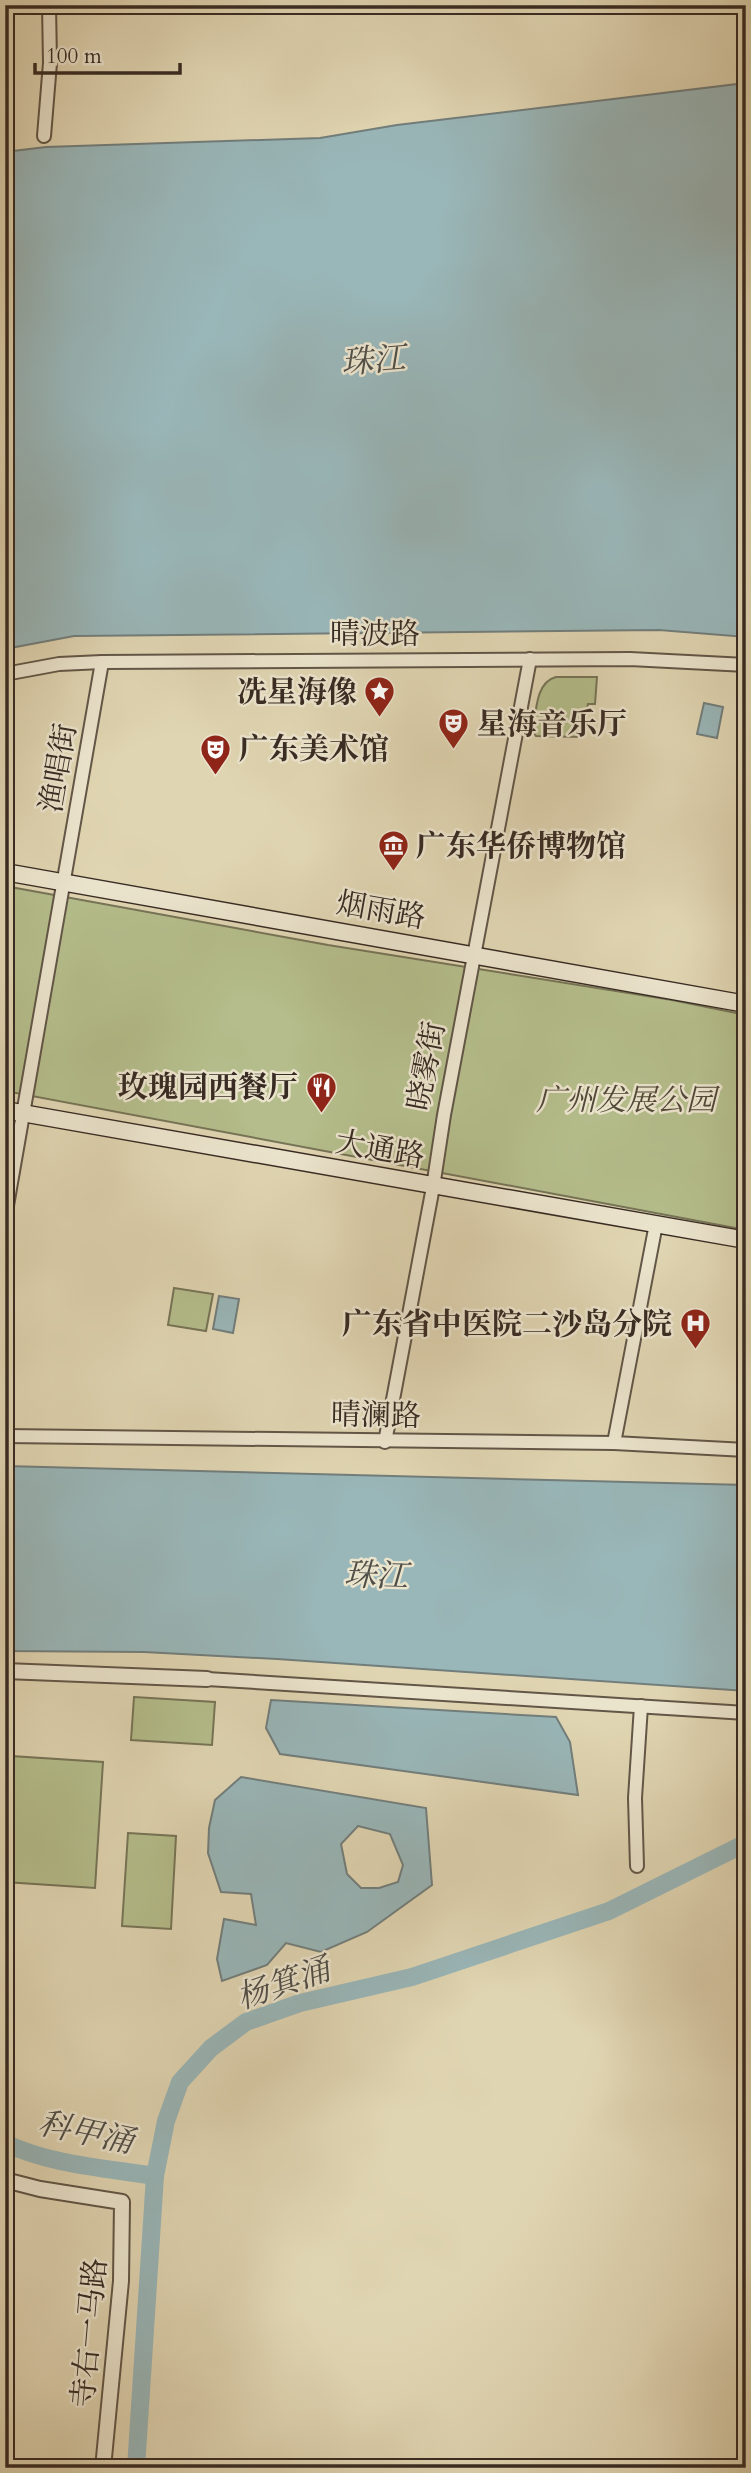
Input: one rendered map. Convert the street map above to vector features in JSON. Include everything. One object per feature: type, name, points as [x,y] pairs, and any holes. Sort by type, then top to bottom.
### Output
[{"type":"main road","name":"烟雨路","points":[[5,872],[746,1004]]},
{"type":"main road","name":"大通路","points":[[5,1110],[746,1240]]},
{"type":"street","points":[[44,136],[50,63],[49,5]]},
{"type":"street","name":"晓雾街","points":[[385,1441],[433,1187],[443,1115],[530,659]]},
{"type":"street","name":"晴波路","points":[[5,674],[59,664],[102,662],[630,659],[746,665]]},
{"type":"street","name":"渔唱街","points":[[5,1217],[102,662]]},
{"type":"street","points":[[614,1443],[656,1224]]},
{"type":"street","name":"晴澜路","points":[[5,1436],[614,1443],[746,1450]]},
{"type":"street","points":[[5,1671],[207,1679],[746,1713]]},
{"type":"street","points":[[637,1866],[635,1798],[641,1706]]},
{"type":"street","name":"寺右一马路","points":[[8,2182],[122,2202],[121,2281],[103,2468]]},
{"type":"green space","points":[[556,677],[597,677],[595,704],[588,704],[582,737],[536,736],[533,732],[540,692],[549,680]]},
{"type":"green space","name":"广州发展公园","points":[[5,886],[328,945],[672,1000],[746,1015],[746,1230],[5,1091]]},
{"type":"green space","points":[[174,1288],[213,1294],[206,1331],[168,1325]]},
{"type":"green space","points":[[134,1697],[215,1702],[212,1745],[131,1740]]},
{"type":"green space","points":[[11,1756],[103,1762],[95,1888],[5,1882]]},
{"type":"green space","points":[[128,1833],[176,1836],[171,1929],[122,1926]]},
{"type":"water","name":"珠江","points":[[746,83],[746,637],[659,630],[74,636],[5,649],[5,152],[46,147],[320,138],[397,125]]},
{"type":"water","points":[[704,703],[723,707],[717,738],[697,734]]},
{"type":"water","points":[[219,1296],[239,1299],[233,1333],[213,1329]]},
{"type":"water","name":"珠江","points":[[5,1466],[746,1485],[746,1691],[277,1659],[144,1652],[5,1651]]},
{"type":"water","points":[[271,1700],[556,1717],[570,1742],[578,1795],[280,1754],[266,1728]]},
{"type":"water","points":[[241,1777],[426,1808],[432,1885],[367,1932],[321,1952],[286,1943],[267,1965],[222,1981],[217,1959],[224,1919],[256,1925],[251,1894],[221,1892],[208,1853],[209,1828],[215,1800]],"holes":[[[358,1826],[390,1834],[403,1865],[398,1882],[379,1888],[361,1888],[347,1874],[341,1844]]]},
{"type":"waterway","name":"杨箕涌","points":[[136,2468],[155,2176],[166,2121],[180,2082],[211,2048],[246,2022],[300,2003],[412,1977],[609,1911],[746,1843]]},
{"type":"waterway","name":"科甲涌","points":[[5,2143],[59,2161],[155,2176]]},
{"type":"place","name":"冼星海像","points":[[380,719]]},
{"type":"place","name":"星海音乐厅","points":[[454,751]]},
{"type":"place","name":"广东美术馆","points":[[216,776]]},
{"type":"place","name":"广东华侨博物馆","points":[[393,873]]},
{"type":"place","name":"玫瑰园西餐厅","points":[[321,1114]]},
{"type":"place","name":"广东省中医院二沙岛分院","points":[[695,1351]]}]
